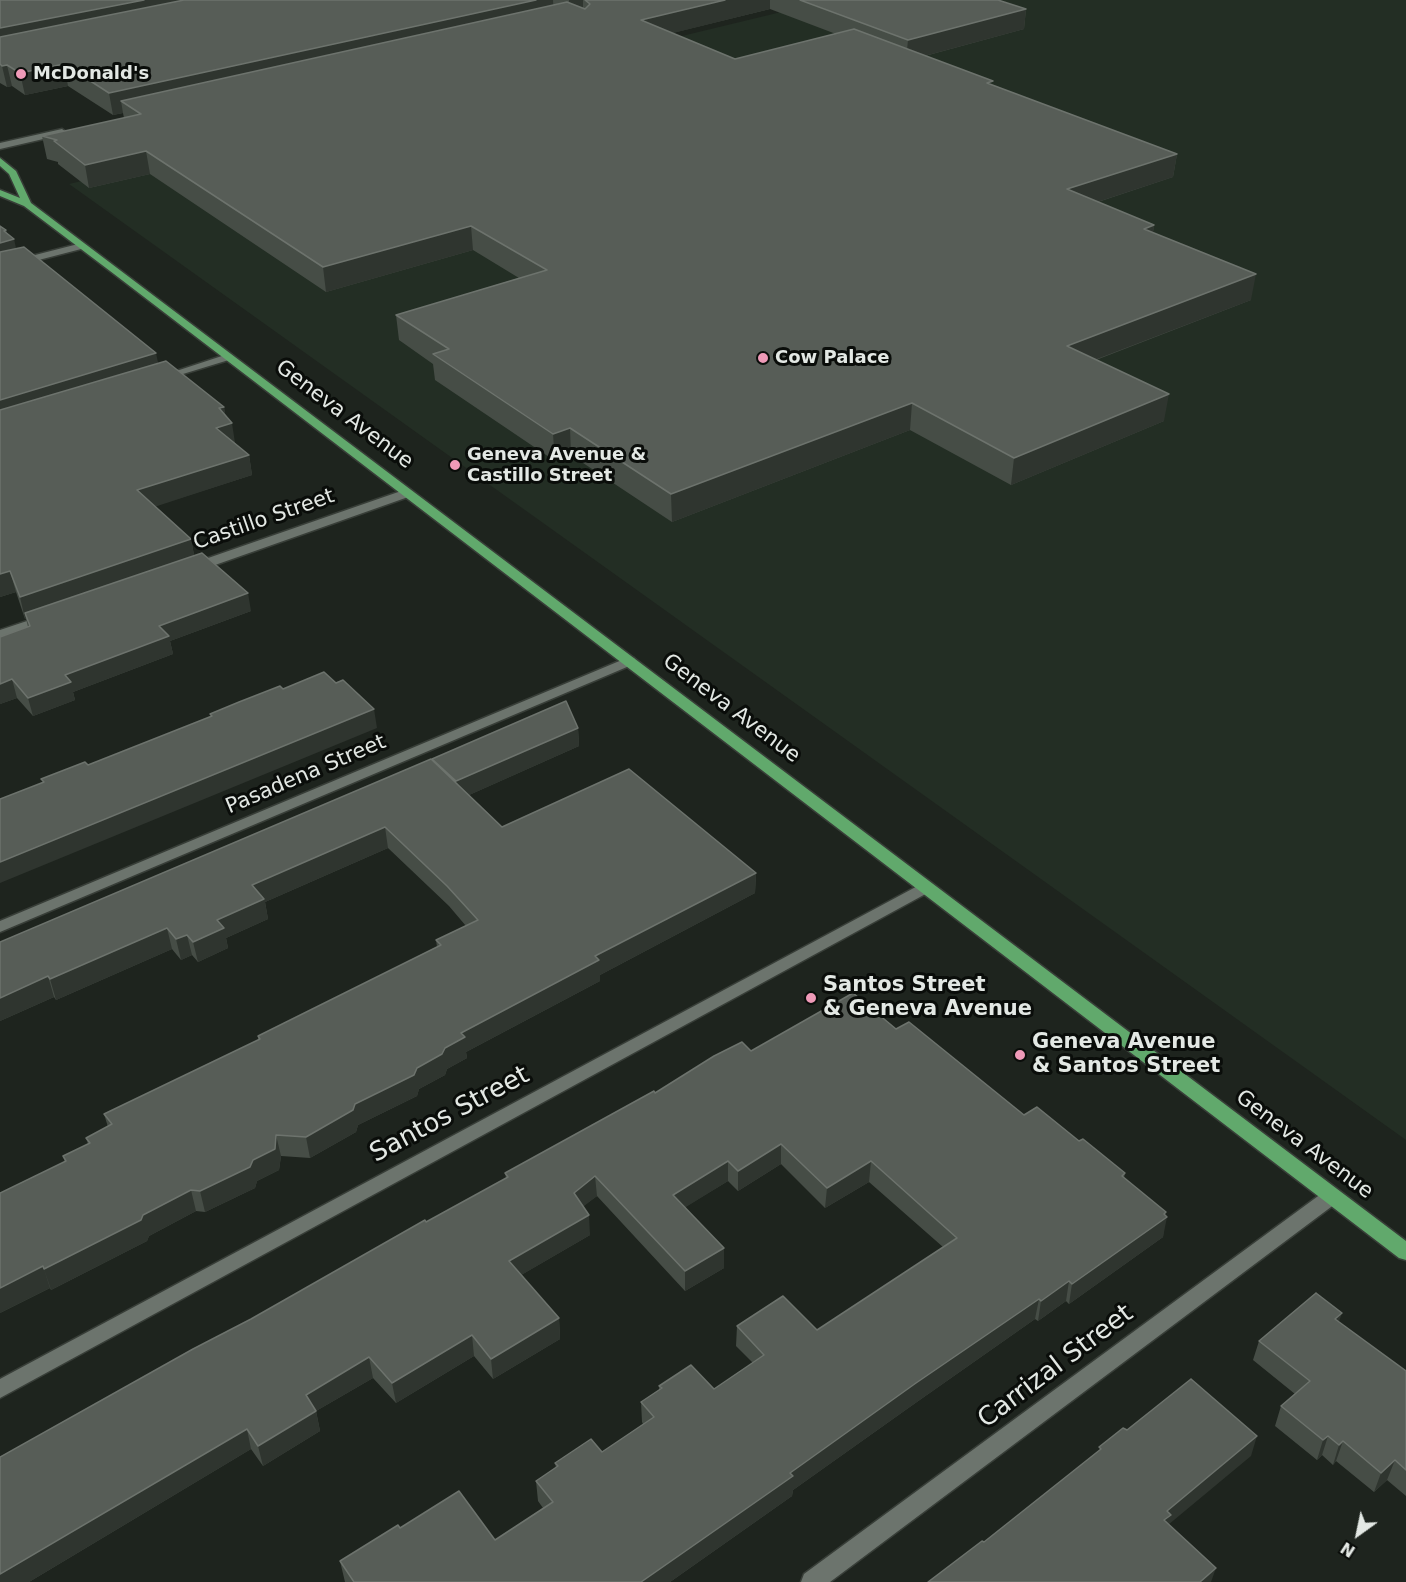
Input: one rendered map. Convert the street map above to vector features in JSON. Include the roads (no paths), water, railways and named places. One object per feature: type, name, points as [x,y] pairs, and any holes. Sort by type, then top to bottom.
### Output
[{"type":"main road","name":"Geneva Avenue","points":[[0,161],[13,173],[27,204]]},
{"type":"main road","name":"Geneva Avenue","points":[[0,193],[27,204],[1406,1252]]},
{"type":"street","points":[[0,146],[70,130]]},
{"type":"street","points":[[0,267],[82,246]]},
{"type":"street","points":[[145,382],[228,357]]},
{"type":"street","name":"Castillo Street","points":[[179,572],[406,493]]},
{"type":"street","points":[[0,635],[56,615]]},
{"type":"street","name":"Pasadena Street","points":[[0,927],[629,661]]},
{"type":"street","name":"Santos Street","points":[[0,1389],[925,887]]},
{"type":"street","name":"Carrizal Street","points":[[812,1582],[1332,1196]]},
{"type":"place","name":"McDonald's","points":[[21,74]]},
{"type":"place","name":"Cow Palace","points":[[763,358]]},
{"type":"place","name":"Geneva Avenue & Castillo Street","points":[[455,465]]},
{"type":"place","name":"Santos Street & Geneva Avenue","points":[[811,998]]},
{"type":"place","name":"Geneva Avenue & Santos Street","points":[[1020,1055]]}]
